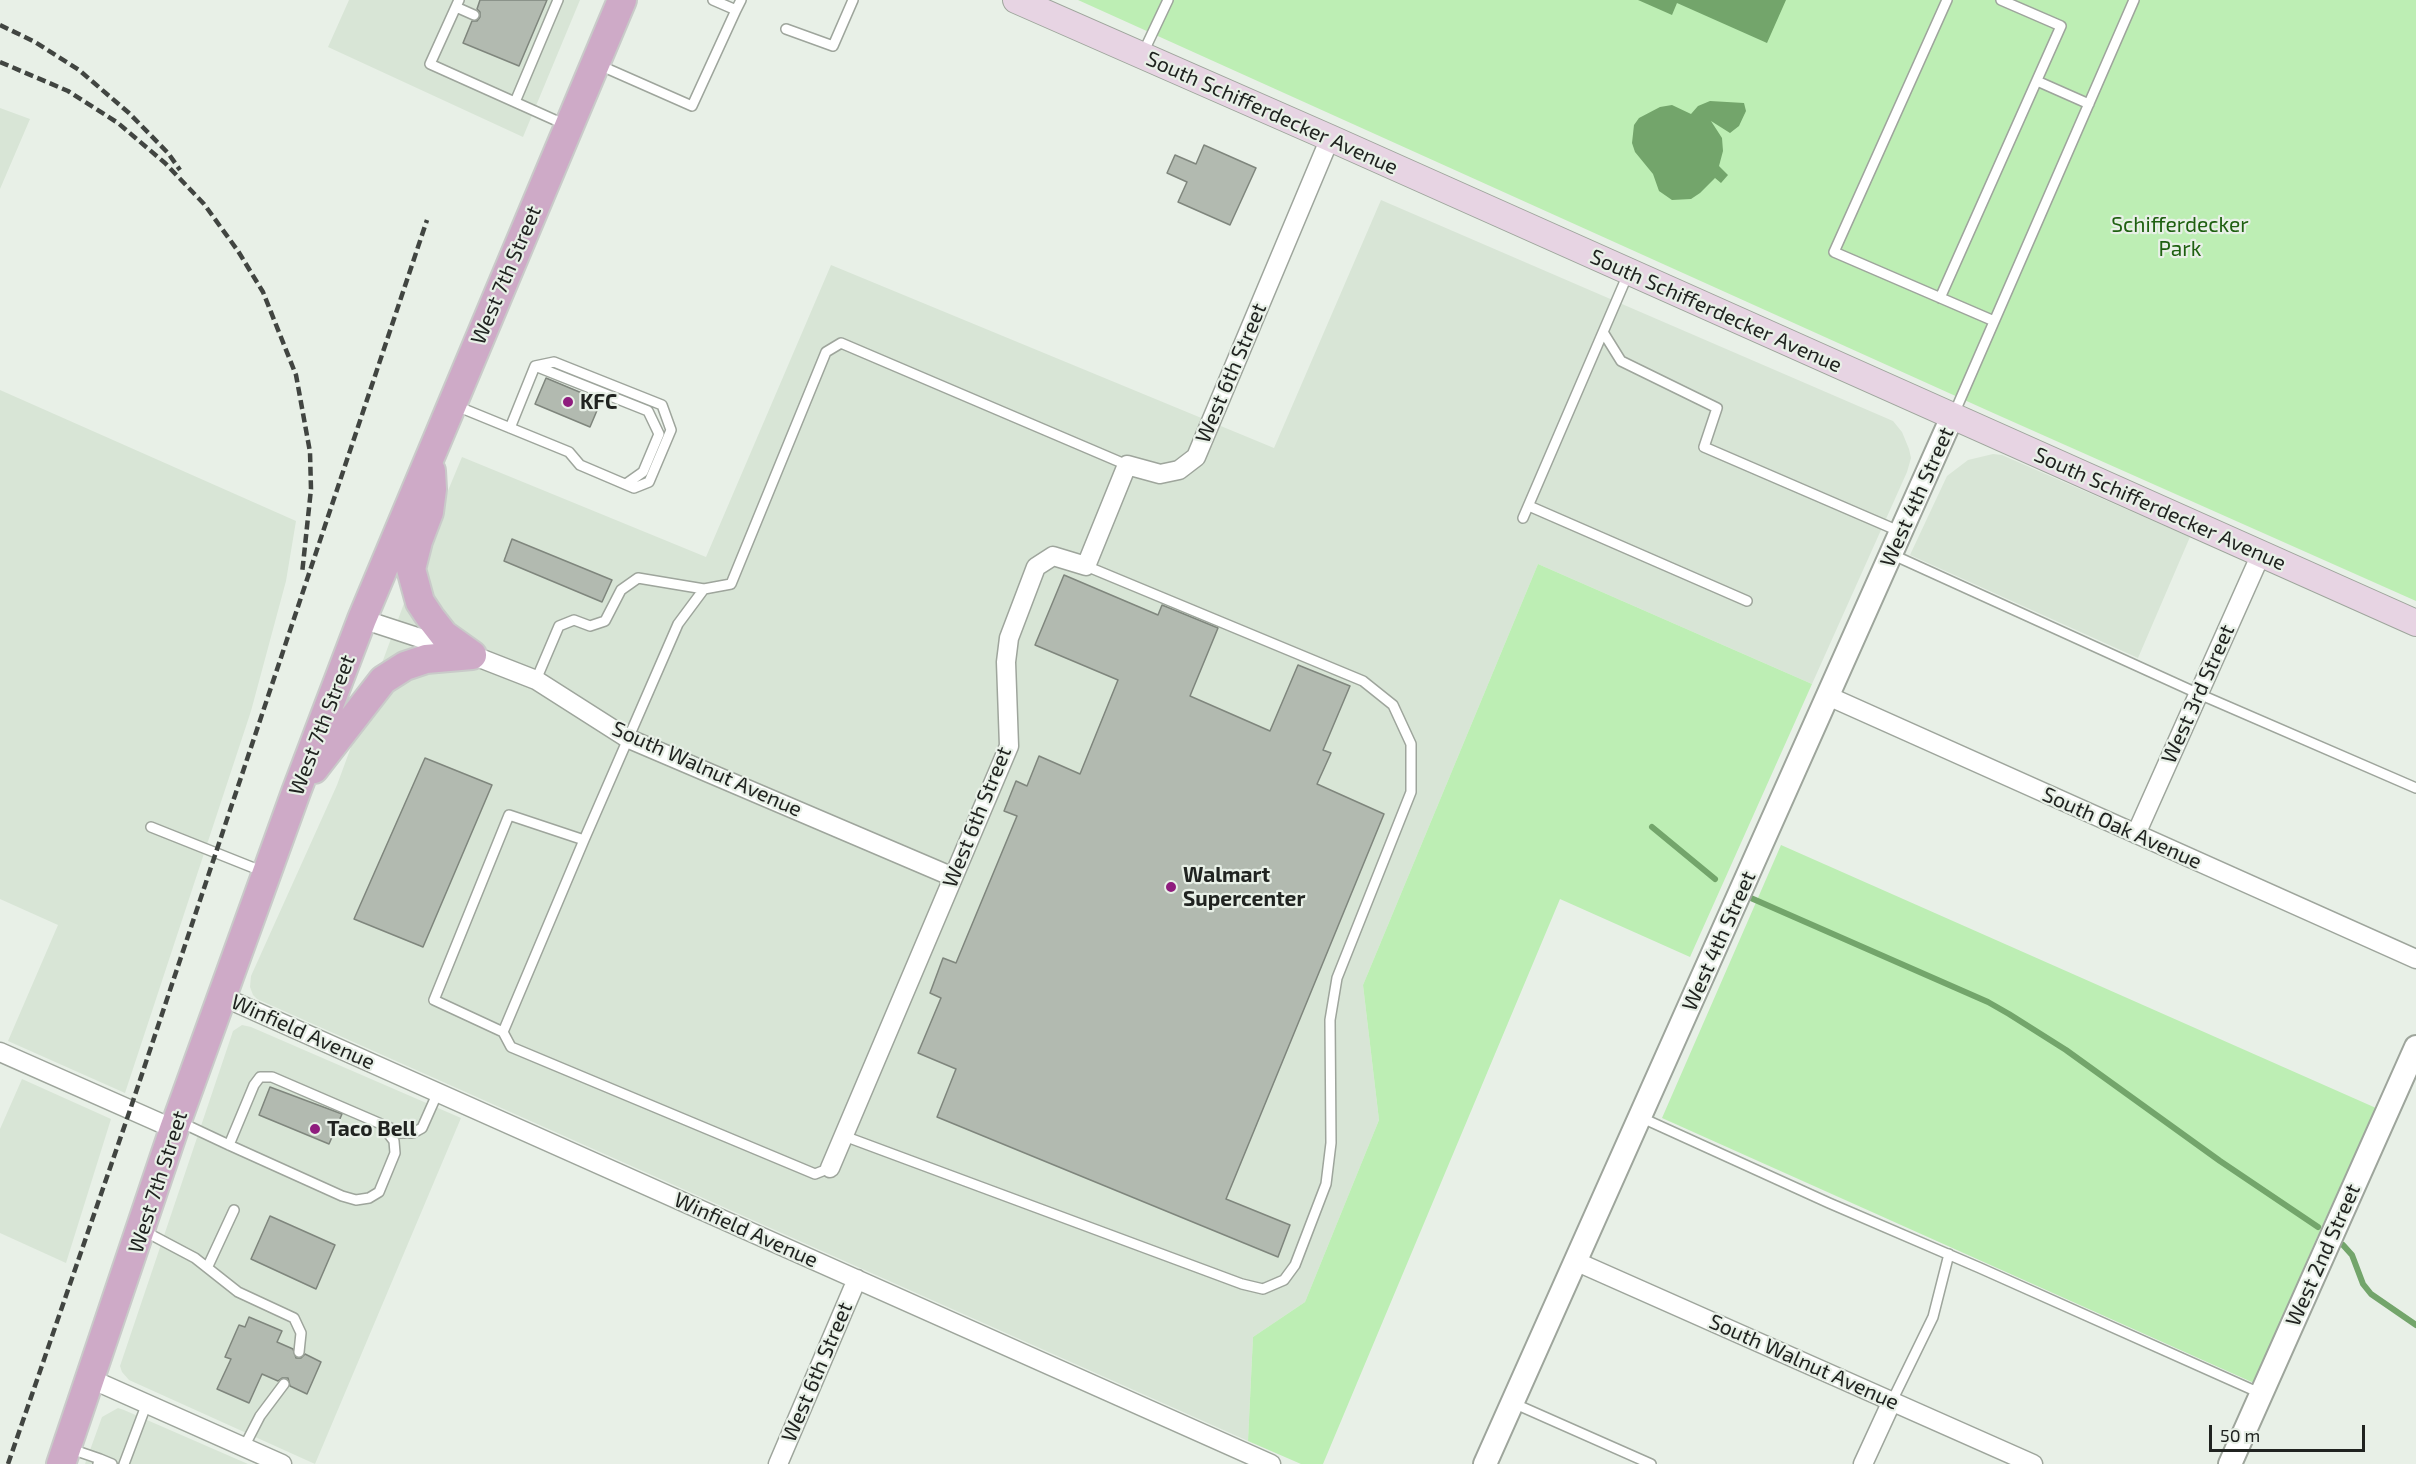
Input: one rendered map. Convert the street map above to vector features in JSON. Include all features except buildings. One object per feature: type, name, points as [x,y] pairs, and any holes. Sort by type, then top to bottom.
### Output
[{"type":"main road","name":"South Schifferdecker Avenue","points":[[1016,0],[2416,623]]},
{"type":"main road","name":"West 7th Street","points":[[64,1456],[221,996],[296,792],[363,619],[619,3]]},
{"type":"main road","points":[[429,458],[432,489],[429,512],[411,569],[420,602],[430,617],[444,635],[472,655]]},
{"type":"main road","points":[[296,792],[383,680],[405,666],[426,659],[472,655]]},
{"type":"street","name":"West 6th Street","points":[[1127,465],[1160,474],[1179,470],[1196,457],[1330,138]]},
{"type":"street","name":"West 4th Street","points":[[1485,1464],[1952,417]]},
{"type":"street","points":[[1086,566],[1127,465]]},
{"type":"street","name":"West 3rd Street","points":[[2136,834],[2262,554]]},
{"type":"street","name":"West 6th Street","points":[[830,1168],[1009,746],[1006,662],[1009,638],[1036,567],[1053,556],[1086,566]]},
{"type":"street","name":"South Walnut Avenue","points":[[363,619],[472,655],[536,680],[627,738],[953,877]]},
{"type":"street","name":"South Oak Avenue","points":[[1828,696],[2416,959]]},
{"type":"street","name":"Winfield Avenue","points":[[221,996],[1271,1464]]},
{"type":"street","name":"West 2nd Street","points":[[2230,1464],[2416,1047]]},
{"type":"street","points":[[0,1052],[176,1125]]},
{"type":"street","name":"South Walnut Avenue","points":[[1575,1261],[2033,1464]]},
{"type":"street","name":"West 6th Street","points":[[777,1464],[857,1279]]},
{"type":"street","points":[[91,1379],[276,1463]]},
{"type":"street","points":[[1863,1464],[1892,1401]]},
{"type":"lane","points":[[516,102],[534,43],[545,17],[558,0]]},
{"type":"lane","points":[[713,0],[736,10]]},
{"type":"lane","points":[[595,63],[692,106],[741,0]]},
{"type":"lane","points":[[786,29],[833,46],[853,0]]},
{"type":"lane","points":[[1142,55],[1168,0]]},
{"type":"lane","points":[[1947,0],[1834,252],[1994,321]]},
{"type":"lane","points":[[1940,298],[2061,26],[2001,0]]},
{"type":"lane","points":[[1952,417],[2134,0]]},
{"type":"lane","points":[[474,15],[458,3],[430,64],[568,126]]},
{"type":"lane","points":[[2037,81],[2089,104]]},
{"type":"lane","points":[[1523,519],[1629,272]]},
{"type":"lane","points":[[1603,332],[1621,361],[1717,408],[1704,447],[1901,532]]},
{"type":"lane","points":[[536,680],[559,626],[574,620],[590,626],[605,621],[621,590],[638,578],[704,589],[731,584],[826,352],[841,343],[1127,465]]},
{"type":"lane","points":[[452,404],[569,452],[580,465],[634,488],[649,482],[671,430],[662,405],[554,362],[535,366]]},
{"type":"lane","points":[[510,428],[535,366]]},
{"type":"lane","points":[[535,366],[648,411],[659,434],[643,472],[626,484]]},
{"type":"lane","points":[[1529,506],[1747,601]]},
{"type":"lane","points":[[1891,554],[2199,694],[2416,788]]},
{"type":"lane","points":[[844,1136],[1242,1284],[1263,1289],[1284,1281],[1295,1265],[1326,1184],[1331,1143],[1330,1020],[1337,978],[1411,792],[1411,744],[1393,705],[1363,681],[1086,566]]},
{"type":"lane","points":[[503,1032],[627,738],[678,624],[704,589]]},
{"type":"lane","points":[[584,840],[509,815],[434,1000],[503,1032],[511,1047],[814,1174],[830,1168]]},
{"type":"lane","points":[[151,827],[266,873]]},
{"type":"lane","points":[[229,1145],[254,1085],[260,1077],[279,1079],[401,1133],[413,1133],[422,1128],[438,1092]]},
{"type":"lane","points":[[1640,1117],[2262,1394]]},
{"type":"lane","points":[[176,1125],[229,1145],[356,1200],[369,1198],[379,1192],[391,1166],[395,1153],[394,1141],[381,1124]]},
{"type":"lane","points":[[208,1266],[234,1210]]},
{"type":"lane","points":[[142,1230],[208,1266],[238,1292],[294,1317],[301,1333],[299,1352]]},
{"type":"lane","points":[[1892,1401],[1933,1317],[1948,1254]]},
{"type":"lane","points":[[244,1447],[260,1416],[284,1384]]},
{"type":"lane","points":[[1513,1402],[1651,1464]]},
{"type":"lane","points":[[124,1464],[147,1403]]},
{"type":"lane","points":[[64,1456],[112,1464]]},
{"type":"shaded area","points":[[349,0],[580,0],[523,137],[328,47]]},
{"type":"shaded area","points":[[1638,0],[1786,0],[1767,43],[1677,3],[1672,15]]},
{"type":"shaded area","points":[[1710,101],[1744,103],[1746,111],[1739,126],[1730,133],[1711,121],[1722,138],[1723,151],[1719,166],[1728,175],[1721,183],[1715,178],[1691,199],[1672,200],[1659,191],[1653,174],[1635,152],[1632,143],[1634,125],[1639,118],[1660,107],[1672,105],[1691,114],[1698,106]]},
{"type":"shaded area","points":[[0,108],[30,119],[0,189]]},
{"type":"shaded area","points":[[1381,200],[1893,421],[1902,432],[1911,458],[1907,472],[1812,684],[1538,564],[1363,985],[1379,1120],[1305,1302],[1253,1337],[1248,1441],[257,999],[253,995],[250,987],[251,976],[337,785],[427,541],[462,457],[706,557],[831,265],[1274,448]]},
{"type":"shaded area","points":[[0,390],[296,521],[286,581],[251,711],[125,1093],[8,1041],[58,925],[0,899]]},
{"type":"shaded area","points":[[1993,454],[2002,455],[2190,537],[2138,658],[1910,555],[1947,476],[1968,460]]},
{"type":"shaded area","points":[[242,1025],[461,1118],[315,1464],[129,1380],[120,1366],[233,1031]]},
{"type":"shaded area","points":[[22,1079],[111,1119],[66,1263],[0,1233],[0,1129]]},
{"type":"shaded area","points":[[118,1408],[248,1464],[85,1464],[102,1417]]},
{"type":"green space","name":"Schifferdecker Park","points":[[1078,0],[2416,0],[2416,601],[1991,412]]},
{"type":"green space","points":[[1538,564],[1812,684],[1690,957],[1560,899],[1323,1464],[1301,1464],[1248,1441],[1253,1337],[1305,1302],[1379,1120],[1363,985]]},
{"type":"green space","points":[[1781,845],[2376,1108],[2254,1383],[1662,1118]]},
{"type":"waterway","points":[[1652,827],[1715,879]]},
{"type":"waterway","points":[[1744,895],[1988,1002],[2009,1014],[2066,1050],[2220,1161],[2318,1227]]},
{"type":"waterway","points":[[2343,1245],[2352,1255],[2363,1284],[2371,1294],[2416,1325]]},
{"type":"railway","points":[[0,25],[35,42],[79,70],[129,113],[168,153],[180,170]]},
{"type":"railway","points":[[0,62],[68,91],[118,123],[165,163],[204,204],[238,251],[263,292],[296,375],[310,452],[311,489],[302,574]]},
{"type":"railway","points":[[8,1464],[130,1110],[427,220]]},
{"type":"place","name":"KFC","points":[[568,402]]},
{"type":"place","name":"Walmart Supercenter","points":[[1171,887]]},
{"type":"place","name":"Taco Bell","points":[[315,1129]]}]
